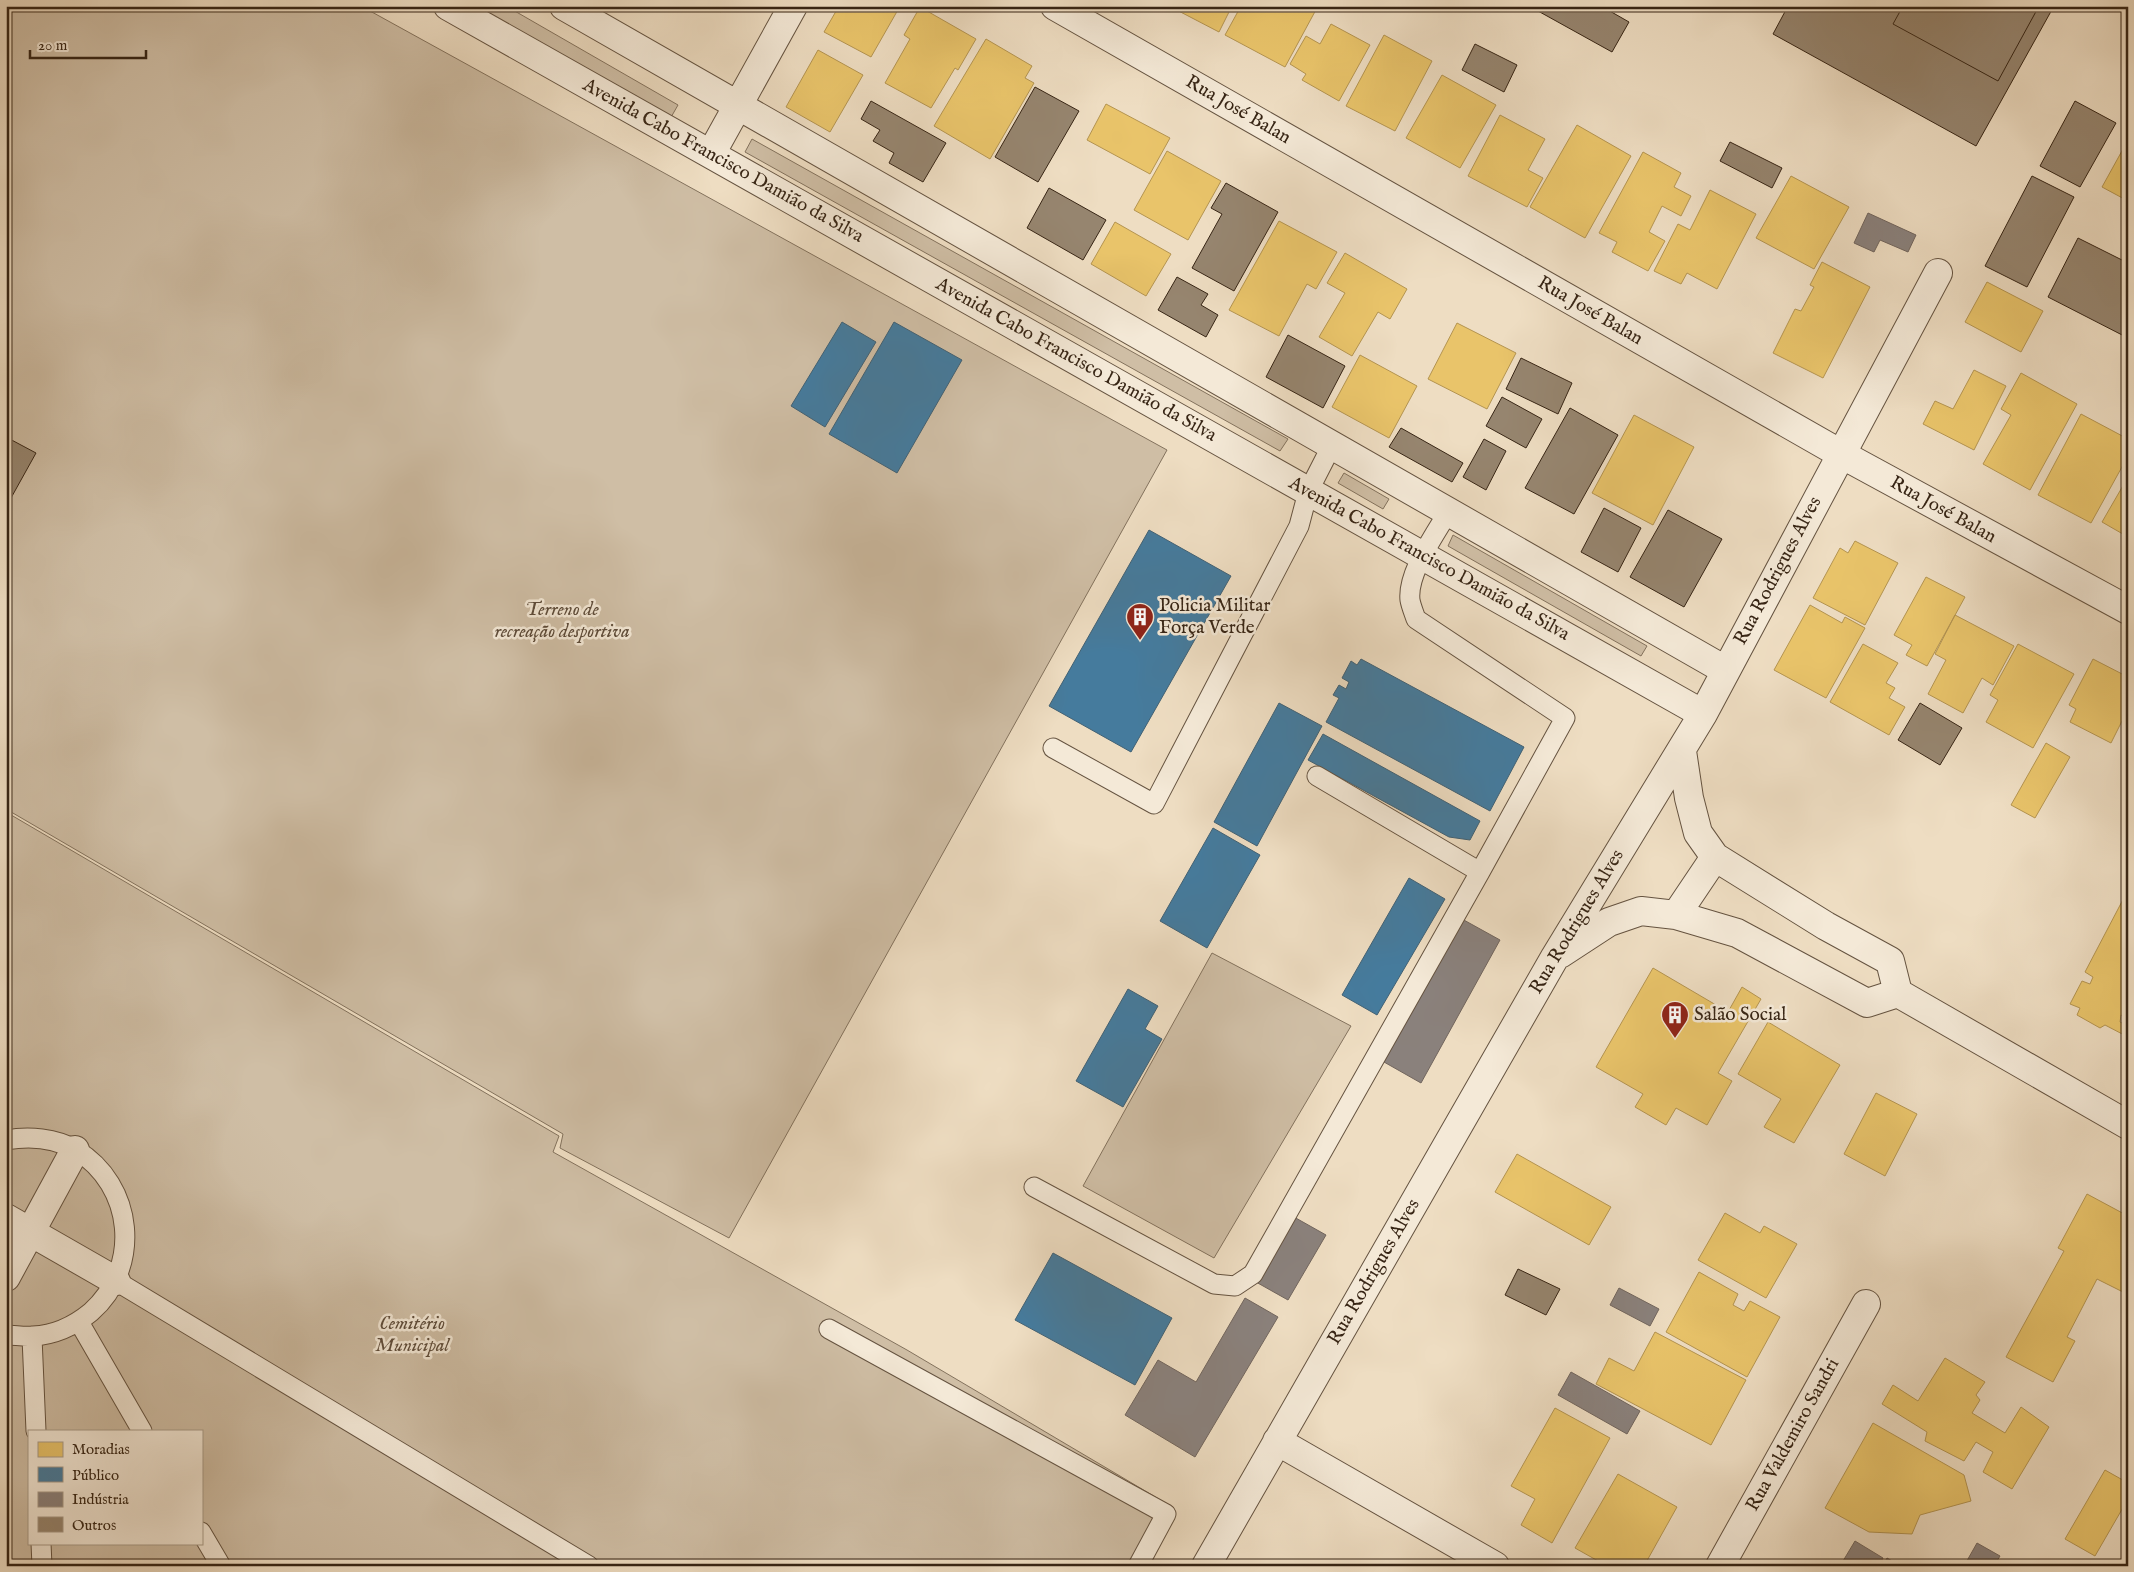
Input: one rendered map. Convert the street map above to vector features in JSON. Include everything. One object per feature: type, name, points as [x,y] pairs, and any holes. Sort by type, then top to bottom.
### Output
[{"type":"street","name":"Avenida Cabo Francisco Damião da Silva","points":[[448,6],[1703,714]]},
{"type":"street","points":[[564,6],[1725,670]]},
{"type":"street","points":[[711,154],[793,6]]},
{"type":"street","name":"Rua José Balan","points":[[1055,6],[1841,454],[2128,610]]},
{"type":"street","name":"Rua Rodrigues Alves","points":[[1206,1566],[1555,957],[1703,714],[1938,273]]},
{"type":"street","points":[[1682,751],[1689,798],[1698,833],[1715,856],[1818,922],[1890,961],[1898,993],[2128,1125]]},
{"type":"street","points":[[1676,915],[1715,856]]},
{"type":"street","points":[[1555,957],[1609,922],[1641,912],[1676,915],[1737,933],[1867,1003],[1898,993]]},
{"type":"street","points":[[6,1277],[27,1229],[75,1150]]},
{"type":"street","points":[[27,1229],[116,1281]]},
{"type":"street","name":"Rua Valdemiro Sandri","points":[[1720,1566],[1866,1304]]},
{"type":"street","points":[[1278,1441],[1495,1566]]},
{"type":"lane","points":[[1053,748],[1154,804],[1299,526],[1308,492],[1332,445]]},
{"type":"lane","points":[[1034,1187],[1214,1284],[1235,1286],[1252,1274],[1565,718],[1416,619],[1410,601],[1411,584],[1423,556],[1448,512]]},
{"type":"lane","points":[[1317,776],[1480,872]]},
{"type":"lane","points":[[6,1140],[26,1137],[52,1141],[75,1150],[96,1165],[112,1185],[122,1207],[126,1232],[124,1257],[116,1281],[100,1304],[79,1322],[57,1332],[32,1336],[6,1335]]},
{"type":"lane","points":[[116,1281],[589,1566]]},
{"type":"lane","points":[[79,1322],[141,1430]]},
{"type":"lane","points":[[829,1329],[1166,1514],[1138,1566]]},
{"type":"lane","points":[[32,1336],[36,1430]]},
{"type":"lane","points":[[202,1534],[220,1566]]},
{"type":"lane","points":[[41,1544],[42,1566]]},
{"type":"green space","name":"Terreno de recreação desportiva","points":[[6,6],[361,6],[1167,450],[729,1238],[560,1148],[563,1134],[6,809]]},
{"type":"green space","points":[[473,6],[506,6],[678,105],[670,119]]},
{"type":"green space","points":[[752,139],[1288,439],[1280,451],[745,152]]},
{"type":"green space","points":[[1344,473],[1389,499],[1383,509],[1338,483]]},
{"type":"green space","points":[[1453,535],[1647,646],[1641,656],[1448,546]]},
{"type":"green space","name":"Cemitério Municipal","points":[[6,812],[559,1136],[553,1152],[907,1350],[1174,1508],[1142,1566],[6,1566]]},
{"type":"green space","points":[[1212,953],[1351,1026],[1214,1258],[1083,1186]]},
{"type":"building: Moradias","points":[[711,6],[724,6],[721,12]]},
{"type":"building: Moradias","points":[[839,6],[897,6],[899,8],[871,57],[824,32]]},
{"type":"building: Moradias","points":[[1169,6],[1232,6],[1219,32]]},
{"type":"building: Moradias","points":[[1241,6],[1318,6],[1285,67],[1225,35]]},
{"type":"building: Moradias","points":[[920,7],[976,39],[958,70],[955,68],[931,108],[885,83],[910,39],[904,35]]},
{"type":"building: Moradias","points":[[1331,24],[1370,45],[1339,101],[1302,80],[1306,74],[1290,64],[1306,36],[1320,44]]},
{"type":"building: Moradias","points":[[1384,35],[1432,61],[1395,131],[1346,106]]},
{"type":"building: Moradias","points":[[986,39],[1032,66],[1025,78],[1034,83],[990,159],[934,126]]},
{"type":"building: Moradias","points":[[818,50],[863,75],[830,132],[786,107]]},
{"type":"building: Moradias","points":[[1442,75],[1496,105],[1460,168],[1406,138]]},
{"type":"building: Moradias","points":[[1106,104],[1170,138],[1150,174],[1087,140]]},
{"type":"building: Moradias","points":[[1500,115],[1545,139],[1528,170],[1543,178],[1527,207],[1468,176]]},
{"type":"building: Moradias","points":[[1577,125],[1631,156],[1585,238],[1530,207]]},
{"type":"building: Moradias","points":[[2128,140],[2128,201],[2102,187]]},
{"type":"building: Moradias","points":[[1167,151],[1221,181],[1188,240],[1134,210]]},
{"type":"building: Moradias","points":[[1643,152],[1681,173],[1674,187],[1691,196],[1681,216],[1662,206],[1649,232],[1665,241],[1648,271],[1612,252],[1617,242],[1599,233]]},
{"type":"building: Moradias","points":[[1791,176],[1849,207],[1814,269],[1756,238]]},
{"type":"building: Moradias","points":[[1710,190],[1756,214],[1717,289],[1687,273],[1681,284],[1654,271],[1678,224],[1690,230]]},
{"type":"building: Moradias","points":[[1279,221],[1337,252],[1316,289],[1307,284],[1279,336],[1229,310]]},
{"type":"building: Moradias","points":[[1115,222],[1171,254],[1146,296],[1091,264]]},
{"type":"building: Moradias","points":[[1345,253],[1407,289],[1390,319],[1378,312],[1352,356],[1319,337],[1345,293],[1327,283]]},
{"type":"building: Moradias","points":[[1822,262],[1870,287],[1823,378],[1773,353],[1795,309],[1801,311],[1814,287],[1810,285]]},
{"type":"building: Moradias","points":[[1987,282],[2043,311],[2021,352],[1965,322]]},
{"type":"building: Moradias","points":[[1457,323],[1516,353],[1487,409],[1428,379]]},
{"type":"building: Moradias","points":[[1360,355],[1417,386],[1389,438],[1332,407]]},
{"type":"building: Moradias","points":[[1974,370],[2006,386],[1974,450],[1923,424],[1935,401],[1953,409]]},
{"type":"building: Moradias","points":[[2021,373],[2077,404],[2030,490],[1983,464],[2011,415],[2001,409]]},
{"type":"building: Moradias","points":[[2081,414],[2128,439],[2128,456],[2091,523],[2038,495]]},
{"type":"building: Moradias","points":[[1634,415],[1694,447],[1653,525],[1592,493]]},
{"type":"building: Moradias","points":[[2128,477],[2128,537],[2102,522]]},
{"type":"building: Moradias","points":[[1855,541],[1898,563],[1865,625],[1813,598],[1840,548],[1848,553]]},
{"type":"building: Moradias","points":[[1926,577],[1965,597],[1927,666],[1906,655],[1912,645],[1894,635]]},
{"type":"building: Moradias","points":[[1810,605],[1842,623],[1845,617],[1865,628],[1826,698],[1774,670]]},
{"type":"building: Moradias","points":[[1955,615],[2014,646],[1993,685],[1982,678],[1963,713],[1928,694],[1946,660],[1935,654]]},
{"type":"building: Moradias","points":[[1863,644],[1898,663],[1886,683],[1895,688],[1889,698],[1905,707],[1889,735],[1830,702]]},
{"type":"building: Moradias","points":[[2018,644],[2074,674],[2033,748],[1986,722],[1998,700],[1990,695]]},
{"type":"building: Moradias","points":[[2093,659],[2128,677],[2128,724],[2122,721],[2111,743],[2070,722],[2076,709],[2069,705]]},
{"type":"building: Moradias","points":[[2046,743],[2070,757],[2035,818],[2011,805]]},
{"type":"building: Moradias","points":[[2128,890],[2128,1019],[2121,1015],[2120,1022],[2128,1026],[2128,1037],[2105,1025],[2100,1028],[2077,1015],[2080,1008],[2070,1004],[2082,981],[2090,984],[2093,977],[2085,972]]},
{"type":"building: Moradias","name":"Salão Social","points":[[1653,968],[1728,1012],[1742,987],[1761,999],[1718,1073],[1732,1081],[1707,1125],[1676,1108],[1666,1125],[1635,1107],[1643,1094],[1596,1067]]},
{"type":"building: Moradias","points":[[1768,1022],[1840,1065],[1794,1143],[1764,1127],[1781,1099],[1738,1074]]},
{"type":"building: Moradias","points":[[1876,1093],[1917,1114],[1885,1176],[1844,1154]]},
{"type":"building: Moradias","points":[[1517,1154],[1611,1207],[1589,1245],[1495,1192]]},
{"type":"building: Moradias","points":[[2087,1194],[2128,1216],[2128,1288],[2125,1293],[2097,1279],[2067,1337],[2075,1341],[2053,1382],[2006,1357],[2064,1251],[2058,1248]]},
{"type":"building: Moradias","points":[[1725,1213],[1760,1233],[1764,1226],[1797,1244],[1766,1298],[1698,1260]]},
{"type":"building: Moradias","points":[[1699,1272],[1738,1294],[1733,1305],[1744,1311],[1750,1301],[1780,1317],[1747,1377],[1666,1332]]},
{"type":"building: Moradias","points":[[1655,1332],[1746,1380],[1711,1445],[1596,1384],[1609,1358],[1634,1371]]},
{"type":"building: Moradias","points":[[1945,1358],[1985,1382],[1976,1395],[1980,1400],[1972,1413],[2005,1433],[2021,1407],[2049,1427],[2012,1489],[1983,1472],[1993,1452],[1976,1442],[1964,1461],[1925,1441],[1927,1432],[1882,1404],[1893,1385],[1918,1401]]},
{"type":"building: Moradias","points":[[1555,1408],[1610,1438],[1552,1543],[1521,1525],[1535,1499],[1511,1486]]},
{"type":"building: Moradias","points":[[1873,1423],[1964,1475],[1971,1501],[1920,1515],[1912,1534],[1869,1532],[1825,1508]]},
{"type":"building: Moradias","points":[[2105,1470],[2128,1483],[2128,1499],[2095,1556],[2065,1539]]},
{"type":"building: Moradias","points":[[1618,1474],[1677,1507],[1644,1566],[1607,1566],[1575,1548]]},
{"type":"building: Público","points":[[842,322],[876,342],[825,427],[791,406]]},
{"type":"building: Público","points":[[894,322],[962,360],[897,473],[829,434]]},
{"type":"building: Público","name":"Policia Militar Força Verde","points":[[1149,530],[1231,576],[1131,752],[1049,706]]},
{"type":"building: Público","points":[[1361,659],[1524,747],[1490,811],[1326,722],[1339,698],[1333,695],[1339,685],[1346,689],[1349,682],[1342,678],[1351,661],[1357,665]]},
{"type":"building: Público","points":[[1279,703],[1322,726],[1257,846],[1214,822]]},
{"type":"building: Público","points":[[1323,734],[1480,821],[1470,840],[1449,837],[1308,760]]},
{"type":"building: Público","points":[[1213,828],[1260,855],[1207,948],[1160,921]]},
{"type":"building: Público","points":[[1409,878],[1445,899],[1377,1015],[1342,995]]},
{"type":"building: Público","points":[[1128,989],[1158,1006],[1145,1029],[1162,1039],[1123,1107],[1076,1081]]},
{"type":"building: Público","points":[[1053,1253],[1172,1318],[1135,1385],[1015,1320]]},
{"type":"building: Indústria","points":[[1868,213],[1916,235],[1908,252],[1880,240],[1874,252],[1854,243]]},
{"type":"building: Indústria","points":[[1462,919],[1500,940],[1421,1083],[1384,1062]]},
{"type":"building: Indústria","points":[[1294,1217],[1326,1235],[1288,1300],[1256,1282]]},
{"type":"building: Indústria","points":[[1619,1288],[1659,1309],[1650,1326],[1610,1305]]},
{"type":"building: Indústria","points":[[1245,1298],[1278,1317],[1195,1457],[1125,1415],[1158,1360],[1196,1382]]},
{"type":"building: Indústria","points":[[1571,1372],[1640,1411],[1627,1434],[1558,1395]]},
{"type":"building: Indústria","points":[[1855,1541],[1883,1558],[1879,1566],[1840,1566]]},
{"type":"building: Indústria","points":[[1977,1543],[2000,1556],[1994,1566],[1964,1566]]},
{"type":"building: Indústria","points":[[1887,1558],[1901,1566],[1883,1566]]},
{"type":"building: Outros","points":[[1529,6],[1601,6],[1629,22],[1612,52]]},
{"type":"building: Outros","points":[[1788,6],[2054,6],[1976,146],[1773,34]]},
{"type":"building: Outros","points":[[1903,6],[2039,6],[1998,81],[1893,24]]},
{"type":"building: Outros","points":[[1475,44],[1517,65],[1504,92],[1462,70]]},
{"type":"building: Outros","points":[[1035,87],[1079,111],[1038,182],[995,157]]},
{"type":"building: Outros","points":[[871,101],[946,143],[923,182],[889,163],[894,153],[873,141],[880,130],[861,119]]},
{"type":"building: Outros","points":[[2075,101],[2116,123],[2080,187],[2040,166]]},
{"type":"building: Outros","points":[[1730,142],[1782,168],[1772,188],[1720,161]]},
{"type":"building: Outros","points":[[2032,176],[2074,197],[2027,287],[1985,266]]},
{"type":"building: Outros","points":[[1226,183],[1278,212],[1234,291],[1192,268],[1222,214],[1211,208]]},
{"type":"building: Outros","points":[[1049,188],[1106,220],[1083,260],[1027,228]]},
{"type":"building: Outros","points":[[2078,238],[2128,263],[2128,338],[2048,297]]},
{"type":"building: Outros","points":[[1177,277],[1208,294],[1201,305],[1218,315],[1206,337],[1158,310]]},
{"type":"building: Outros","points":[[1288,335],[1345,366],[1323,408],[1266,377]]},
{"type":"building: Outros","points":[[1521,358],[1572,383],[1558,414],[1506,389]]},
{"type":"building: Outros","points":[[1502,397],[1542,419],[1526,448],[1486,426]]},
{"type":"building: Outros","points":[[1570,408],[1618,435],[1574,514],[1525,488]]},
{"type":"building: Outros","points":[[1401,428],[1463,463],[1452,482],[1389,447]]},
{"type":"building: Outros","points":[[6,437],[36,453],[6,507]]},
{"type":"building: Outros","points":[[1484,439],[1506,451],[1486,490],[1463,477]]},
{"type":"building: Outros","points":[[1604,508],[1641,528],[1618,572],[1581,552]]},
{"type":"building: Outros","points":[[1668,510],[1722,539],[1684,607],[1630,577]]},
{"type":"building: Outros","points":[[1920,703],[1962,728],[1940,765],[1898,740]]},
{"type":"building: Outros","points":[[1518,1269],[1560,1289],[1546,1315],[1505,1295]]},
{"type":"place","name":"Policia Militar Força Verde","points":[[1140,641]]},
{"type":"place","name":"Salão Social","points":[[1675,1039]]}]
